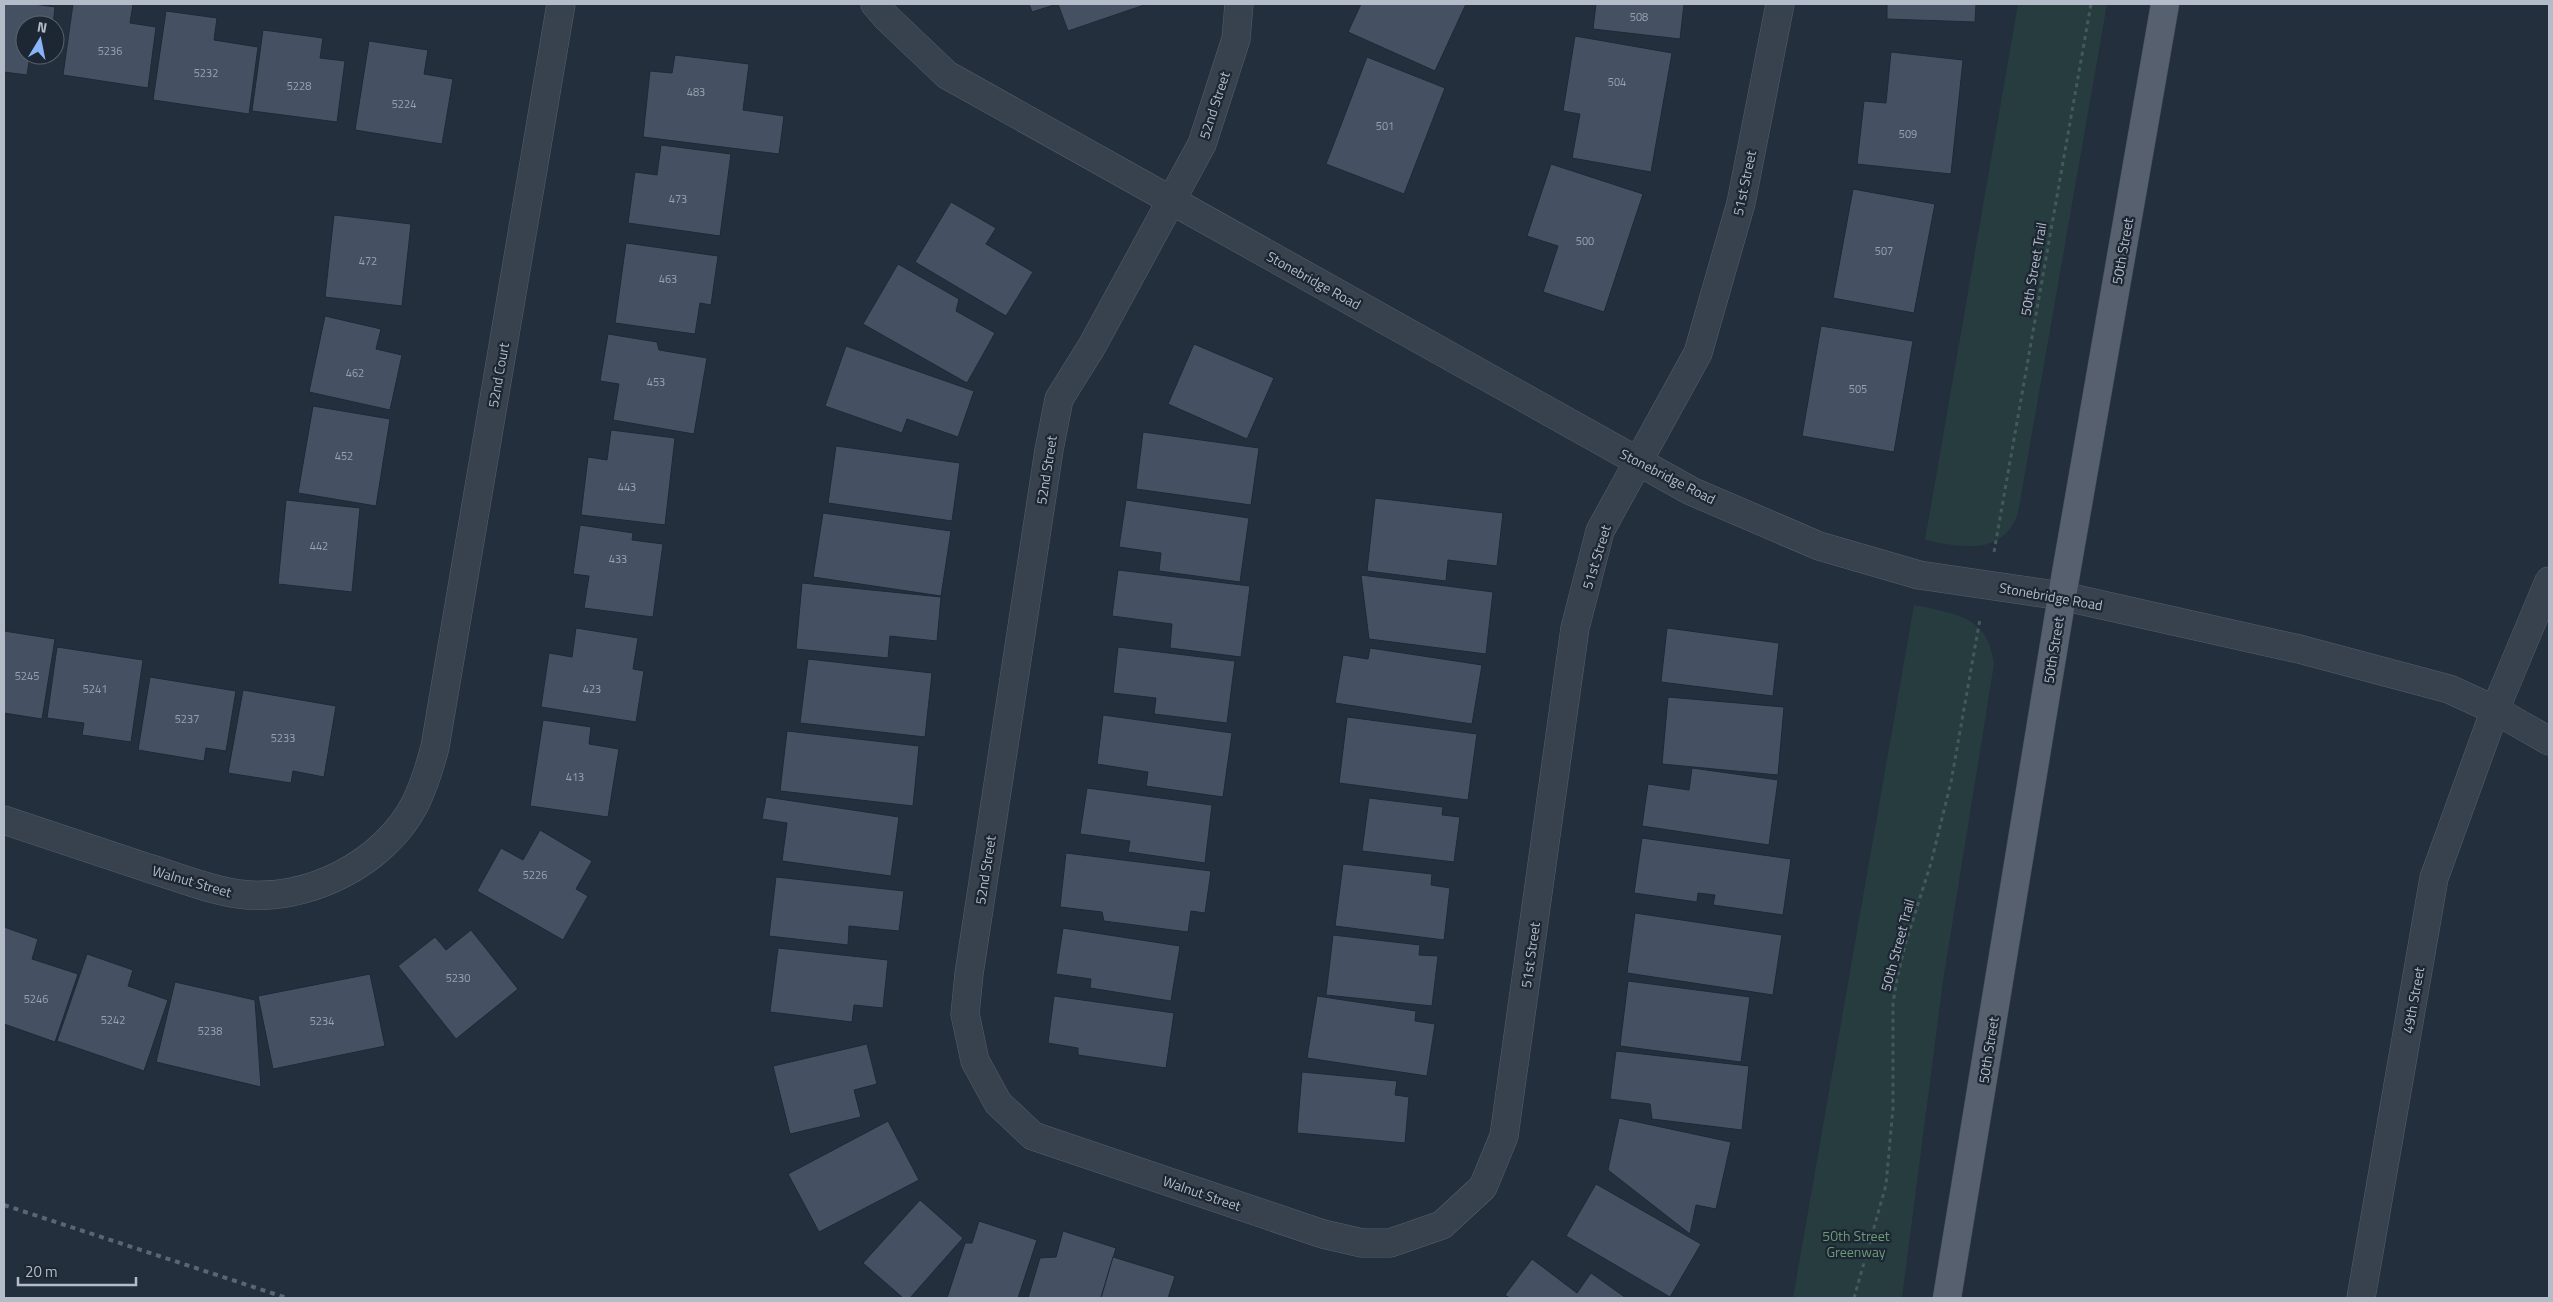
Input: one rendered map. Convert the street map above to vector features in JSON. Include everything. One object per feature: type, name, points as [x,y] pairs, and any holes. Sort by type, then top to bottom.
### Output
[{"type":"main road","name":"50th Street","points":[[1947,1298],[2062,596],[2165,4]]},
{"type":"street","name":"52nd Court","points":[[435,747],[561,4]]},
{"type":"street","name":"Stonebridge Road","points":[[875,4],[897,29],[947,75],[1691,491],[1819,546],[1919,575],[2062,596],[2299,648],[2449,690],[2495,710],[2549,740]]},
{"type":"street","name":"52nd Street","points":[[969,974],[1058,400],[1092,346],[1202,144],[1236,39],[1239,4]]},
{"type":"street","name":"51st Street","points":[[1504,1136],[1576,628],[1600,531],[1698,353],[1742,203],[1780,4]]},
{"type":"street","name":"49th Street","points":[[2361,1298],[2434,878],[2495,710],[2549,581]]},
{"type":"street","name":"Walnut Street","points":[[4,820],[203,886],[240,894],[281,894],[328,880],[359,864],[390,838],[414,805],[435,747]]},
{"type":"street","name":"Walnut Street","points":[[969,974],[965,1014],[974,1061],[998,1103],[1033,1136],[1323,1234],[1362,1243],[1390,1243],[1442,1225],[1483,1187],[1504,1136]]},
{"type":"path","name":"50th Street Trail","points":[[1997,538],[2091,4]]},
{"type":"path","name":"50th Street Trail","points":[[1854,1298],[1886,1185],[1893,1108],[1893,1003],[1897,979],[1931,863],[1951,782],[1978,630]]},
{"type":"green space","points":[[2018,4],[2107,4],[2018,513],[2011,527],[2002,537],[1991,543],[1979,546],[1953,545],[1925,540]]},
{"type":"green space","name":"50th Street Greenway","points":[[1914,605],[1956,615],[1977,626],[1985,635],[1991,648],[1994,664],[1943,981],[1902,1298],[1793,1298]]},
{"type":"building","points":[[4,4],[34,4],[55,7],[54,15],[15,15],[15,65],[28,65],[27,75],[4,72]]},
{"type":"building","points":[[73,4],[133,4],[130,23],[156,27],[148,88],[63,75]]},
{"type":"building","points":[[1029,4],[1057,4],[1032,12]]},
{"type":"building","points":[[1058,4],[1147,4],[1068,31]]},
{"type":"building","points":[[1361,4],[1466,4],[1435,71],[1348,32]]},
{"type":"building","points":[[1596,4],[1684,4],[1680,39],[1593,29]]},
{"type":"building","points":[[1887,4],[1976,4],[1975,22],[1887,19]]},
{"type":"building","points":[[166,11],[217,18],[214,40],[258,47],[249,114],[153,100]]},
{"type":"building","points":[[263,30],[323,38],[320,58],[345,61],[337,122],[252,111]]},
{"type":"building","points":[[1575,36],[1672,53],[1651,172],[1572,158],[1580,114],[1563,111]]},
{"type":"building","points":[[369,41],[428,50],[424,74],[453,79],[442,144],[355,130]]},
{"type":"building","points":[[1891,52],[1963,60],[1951,174],[1857,164],[1864,101],[1886,103]]},
{"type":"building","points":[[675,55],[749,64],[743,110],[784,116],[779,154],[643,137],[650,71],[672,73]]},
{"type":"building","points":[[1367,57],[1445,88],[1404,194],[1326,164]]},
{"type":"building","points":[[661,145],[731,154],[720,236],[628,223],[635,172],[657,175]]},
{"type":"building","points":[[1551,164],[1643,194],[1604,312],[1543,292],[1558,246],[1527,236]]},
{"type":"building","points":[[1853,189],[1935,204],[1914,313],[1833,298]]},
{"type":"building","points":[[951,202],[996,228],[986,244],[1033,272],[1006,316],[915,262]]},
{"type":"building","points":[[334,215],[411,224],[402,306],[325,297]]},
{"type":"building","points":[[626,243],[718,256],[711,305],[700,303],[695,334],[615,323]]},
{"type":"building","points":[[898,264],[959,299],[956,311],[995,333],[967,383],[863,324]]},
{"type":"building","points":[[325,316],[381,329],[376,349],[402,355],[390,410],[309,392]]},
{"type":"building","points":[[1821,326],[1913,341],[1894,452],[1802,436]]},
{"type":"building","points":[[608,334],[657,342],[659,350],[707,358],[694,434],[613,420],[619,384],[600,381]]},
{"type":"building","points":[[1194,344],[1274,378],[1247,439],[1168,404]]},
{"type":"building","points":[[846,346],[974,391],[958,437],[907,419],[902,433],[825,406]]},
{"type":"building","points":[[313,406],[390,419],[376,506],[298,493]]},
{"type":"building","points":[[611,430],[675,438],[665,525],[581,515],[588,457],[607,460]]},
{"type":"building","points":[[1143,432],[1259,448],[1251,505],[1136,489]]},
{"type":"building","points":[[836,446],[960,463],[952,521],[828,503]]},
{"type":"building","points":[[1375,498],[1503,513],[1497,566],[1448,560],[1446,581],[1367,571]]},
{"type":"building","points":[[286,500],[360,508],[352,592],[278,584]]},
{"type":"building","points":[[1126,500],[1249,518],[1240,582],[1159,571],[1161,553],[1119,547]]},
{"type":"building","points":[[823,513],[951,531],[941,596],[813,577]]},
{"type":"building","points":[[580,525],[633,533],[632,540],[663,544],[653,617],[584,608],[589,576],[573,574]]},
{"type":"building","points":[[1118,570],[1250,586],[1241,657],[1170,648],[1172,624],[1112,616]]},
{"type":"building","points":[[1361,575],[1493,592],[1486,654],[1369,639]]},
{"type":"building","points":[[802,583],[941,597],[937,641],[890,636],[888,658],[796,649]]},
{"type":"building","points":[[576,628],[638,638],[633,669],[644,671],[636,722],[541,707],[549,653],[572,657]]},
{"type":"building","points":[[1667,628],[1779,643],[1773,696],[1661,682]]},
{"type":"building","points":[[4,631],[55,639],[42,719],[4,713]]},
{"type":"building","points":[[57,647],[143,660],[131,742],[82,735],[84,723],[47,718]]},
{"type":"building","points":[[1118,647],[1235,661],[1227,723],[1154,714],[1156,698],[1113,693]]},
{"type":"building","points":[[1370,648],[1482,665],[1472,724],[1335,703],[1343,655],[1368,659]]},
{"type":"building","points":[[808,659],[932,673],[925,737],[800,723]]},
{"type":"building","points":[[150,677],[236,691],[226,751],[206,748],[204,761],[138,750]]},
{"type":"building","points":[[243,690],[336,706],[324,777],[293,771],[291,783],[228,773]]},
{"type":"building","points":[[1668,697],[1784,707],[1778,775],[1662,764]]},
{"type":"building","points":[[1103,715],[1232,733],[1223,797],[1146,786],[1148,772],[1097,764]]},
{"type":"building","points":[[1347,717],[1477,734],[1468,800],[1339,783]]},
{"type":"building","points":[[543,720],[591,727],[589,744],[619,749],[608,817],[530,806]]},
{"type":"building","points":[[787,731],[919,746],[913,806],[780,791]]},
{"type":"building","points":[[1692,768],[1778,780],[1769,845],[1642,826],[1648,784],[1689,790]]},
{"type":"building","points":[[1087,788],[1212,805],[1205,863],[1128,852],[1130,841],[1080,834]]},
{"type":"building","points":[[766,797],[899,817],[891,876],[782,861],[787,823],[762,819]]},
{"type":"building","points":[[1369,798],[1443,807],[1442,815],[1460,817],[1454,862],[1362,851]]},
{"type":"building","points":[[540,830],[592,861],[576,889],[588,896],[563,940],[477,891],[501,848],[523,860]]},
{"type":"building","points":[[1642,838],[1791,859],[1783,915],[1713,905],[1715,895],[1698,893],[1697,902],[1634,893]]},
{"type":"building","points":[[1066,853],[1211,871],[1205,913],[1191,911],[1188,932],[1104,921],[1102,912],[1060,907]]},
{"type":"building","points":[[1343,864],[1432,874],[1431,885],[1450,888],[1444,940],[1335,926]]},
{"type":"building","points":[[776,877],[904,891],[899,931],[849,926],[848,945],[769,936]]},
{"type":"building","points":[[1635,913],[1782,935],[1773,995],[1627,973]]},
{"type":"building","points":[[4,927],[38,939],[32,959],[78,974],[55,1042],[4,1024]]},
{"type":"building","points":[[1063,928],[1180,946],[1171,1001],[1090,988],[1091,979],[1056,974]]},
{"type":"building","points":[[471,930],[518,989],[456,1039],[398,966],[435,937],[446,950]]},
{"type":"building","points":[[1333,935],[1420,945],[1419,955],[1438,956],[1432,1006],[1326,995]]},
{"type":"building","points":[[778,948],[888,960],[883,1008],[854,1005],[852,1022],[770,1012]]},
{"type":"building","points":[[87,954],[133,970],[128,986],[168,1000],[144,1071],[57,1041]]},
{"type":"building","points":[[370,974],[385,1046],[273,1069],[258,996]]},
{"type":"building","points":[[1628,981],[1750,997],[1741,1062],[1620,1046]]},
{"type":"building","points":[[175,982],[255,1000],[261,1087],[156,1062]]},
{"type":"building","points":[[1054,996],[1174,1013],[1166,1068],[1078,1055],[1078,1048],[1048,1043]]},
{"type":"building","points":[[1317,996],[1416,1011],[1415,1021],[1435,1024],[1427,1076],[1307,1058]]},
{"type":"building","points":[[867,1044],[877,1084],[854,1090],[861,1117],[790,1134],[773,1066]]},
{"type":"building","points":[[1616,1051],[1749,1066],[1742,1130],[1652,1119],[1650,1104],[1610,1099]]},
{"type":"building","points":[[1302,1072],[1397,1081],[1395,1095],[1409,1097],[1405,1143],[1297,1133]]},
{"type":"building","points":[[1619,1118],[1731,1142],[1716,1209],[1696,1205],[1690,1234],[1608,1170]]},
{"type":"building","points":[[888,1121],[919,1180],[819,1232],[788,1174]]},
{"type":"building","points":[[1596,1184],[1701,1244],[1670,1297],[1566,1236]]},
{"type":"building","points":[[920,1200],[963,1238],[910,1298],[903,1298],[863,1263]]},
{"type":"building","points":[[979,1221],[1037,1240],[1018,1298],[947,1298],[965,1243],[972,1243]]},
{"type":"building","points":[[1063,1231],[1116,1248],[1101,1298],[1028,1298],[1040,1258],[1056,1257]]},
{"type":"building","points":[[1113,1257],[1175,1276],[1168,1298],[1101,1298]]},
{"type":"building","points":[[1532,1259],[1577,1293],[1591,1273],[1626,1298],[1510,1298],[1505,1295]]},
{"type":"railway","points":[[4,1205],[287,1298]]}]
